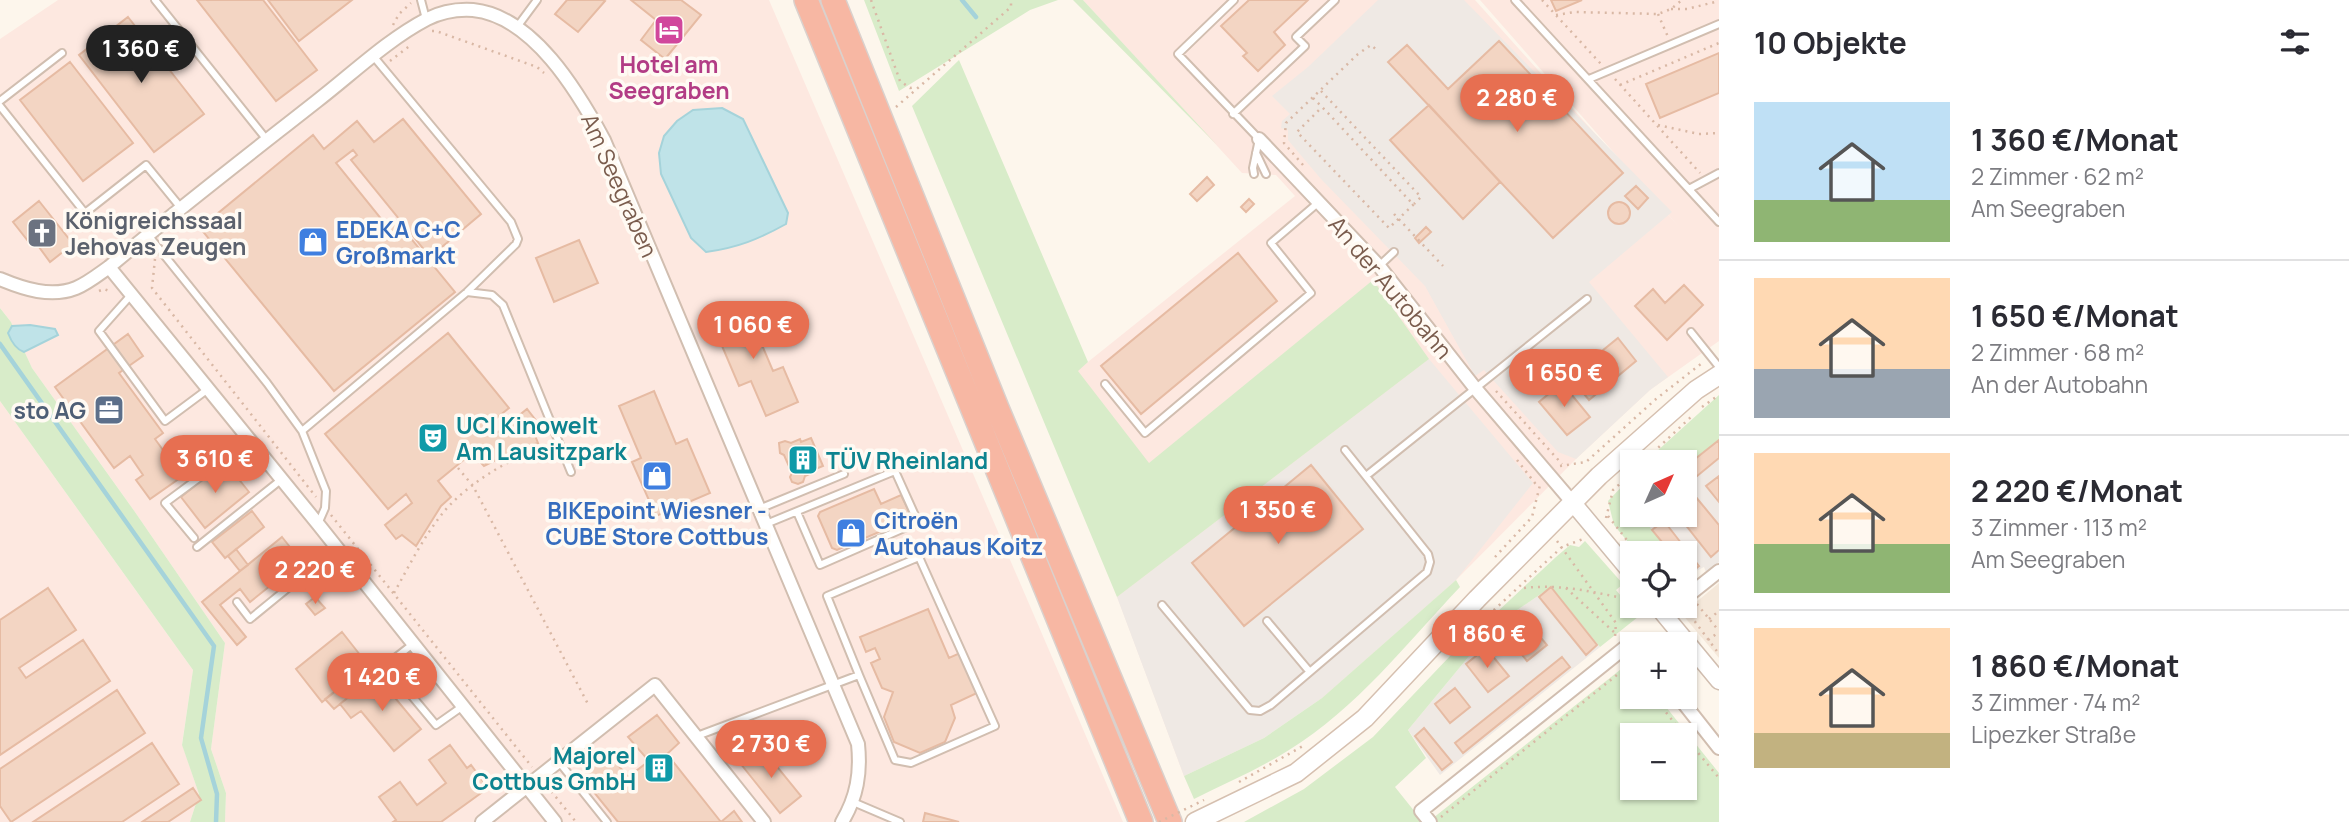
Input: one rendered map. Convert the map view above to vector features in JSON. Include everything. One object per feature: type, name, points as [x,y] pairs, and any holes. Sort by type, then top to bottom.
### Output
[{"type":"highway","points":[[806,0],[1142,822]]},
{"type":"highway","points":[[834,0],[997,408],[1170,822]]},
{"type":"main road","points":[[1195,822],[1208,807],[1296,773],[1365,718],[1477,599],[1599,476],[1676,407],[1719,374]]},
{"type":"street","name":"Am Seegraben","points":[[0,279],[39,292],[56,293],[76,288],[152,240],[181,208],[267,140],[446,12],[474,10],[492,14],[517,27],[538,44],[565,79],[583,103],[604,140],[858,744],[858,783],[853,802],[842,822]]},
{"type":"street","name":"An der Autobahn","points":[[1259,139],[1380,266],[1481,384],[1573,503]]},
{"type":"street","points":[[109,267],[128,298],[209,388],[555,822]]},
{"type":"street","points":[[1573,503],[1620,559]]},
{"type":"street","points":[[1697,588],[1719,571]]},
{"type":"street","points":[[1673,618],[1719,681]]},
{"type":"street","points":[[1432,822],[1421,811],[1618,653]]},
{"type":"street","points":[[482,822],[655,685],[764,822]]},
{"type":"street","points":[[1688,709],[1719,748]]},
{"type":"lane","points":[[155,0],[267,140]]},
{"type":"lane","points":[[419,0],[428,26]]},
{"type":"lane","points":[[517,27],[537,0]]},
{"type":"lane","points":[[1234,0],[1178,54],[1259,139],[1254,174]]},
{"type":"lane","points":[[1233,114],[1305,46],[1296,37],[1335,0]]},
{"type":"lane","points":[[1515,0],[1719,222]]},
{"type":"lane","points":[[1589,79],[1719,24]]},
{"type":"lane","points":[[62,52],[0,104],[85,213],[146,165],[181,208]]},
{"type":"lane","points":[[302,431],[467,292],[518,239],[511,222],[378,62]]},
{"type":"lane","points":[[1256,153],[1266,174]]},
{"type":"lane","points":[[1689,188],[1719,173]]},
{"type":"lane","points":[[1105,384],[1145,433],[1311,293],[1271,243],[1319,202]]},
{"type":"lane","points":[[152,240],[267,383],[302,431],[326,491],[325,508],[318,524]]},
{"type":"lane","points":[[1380,266],[1394,252]]},
{"type":"lane","points":[[467,292],[492,295],[503,305],[571,472]]},
{"type":"lane","points":[[128,298],[99,331],[165,421],[209,388]]},
{"type":"lane","points":[[1366,477],[1587,299]]},
{"type":"lane","points":[[1691,332],[1719,367]]},
{"type":"lane","points":[[194,538],[165,503],[250,440]]},
{"type":"lane","points":[[1162,605],[1250,710],[1260,711],[1270,705],[1427,572],[1430,562],[1428,554],[1345,450]]},
{"type":"lane","points":[[766,524],[895,471],[918,523],[821,565],[797,512]]},
{"type":"lane","points":[[759,509],[844,474]]},
{"type":"lane","points":[[197,547],[282,479]]},
{"type":"lane","points":[[237,602],[250,619],[337,548]]},
{"type":"lane","points":[[919,557],[995,726],[911,763],[895,760],[859,675],[827,596],[919,557]]},
{"type":"lane","points":[[1267,621],[1308,671]]},
{"type":"lane","points":[[413,644],[386,665],[436,725],[463,706]]},
{"type":"lane","points":[[696,736],[859,675]]},
{"type":"lane","points":[[559,762],[607,822]]},
{"type":"lane","points":[[853,802],[900,822]]},
{"type":"path","points":[[388,32],[399,14],[419,0]]},
{"type":"path","points":[[871,0],[900,81],[910,89],[919,87]]},
{"type":"path","points":[[891,112],[1011,7],[1011,0]]},
{"type":"path","points":[[1542,0],[1706,179]]},
{"type":"path","points":[[1556,15],[1575,12],[1658,14],[1671,9],[1682,0]]},
{"type":"path","points":[[1671,9],[1687,9],[1719,1]]},
{"type":"path","points":[[428,26],[537,67],[547,76]]},
{"type":"path","points":[[378,62],[420,39]]},
{"type":"path","points":[[1620,85],[1719,43]]},
{"type":"path","points":[[1293,175],[1304,164],[1284,143],[1286,123],[1358,54],[1371,45],[1378,51]]},
{"type":"path","points":[[1321,91],[1421,197],[1389,228],[1297,132],[1322,107]]},
{"type":"path","points":[[1313,98],[1415,204]]},
{"type":"path","points":[[1655,124],[1699,134],[1719,133]]},
{"type":"path","points":[[1394,214],[1443,266]]},
{"type":"path","points":[[152,240],[152,288],[576,822]]},
{"type":"path","points":[[95,293],[104,289],[128,298]]},
{"type":"path","points":[[1494,558],[1532,517],[1538,488],[1550,475],[1563,464],[1586,462],[1656,399],[1710,357]]},
{"type":"path","points":[[1481,384],[1563,464]]},
{"type":"path","points":[[1656,450],[1699,409],[1719,395]]},
{"type":"path","points":[[394,593],[426,536],[445,511],[473,486],[508,462],[532,450],[559,444]]},
{"type":"path","points":[[458,468],[473,486],[588,704]]},
{"type":"path","points":[[1620,483],[1613,490],[1608,516],[1628,541]]},
{"type":"path","points":[[1562,547],[1616,623],[1615,633],[1620,656]]},
{"type":"path","points":[[1524,588],[1547,585],[1620,598]]},
{"type":"path","points":[[1566,588],[1615,633]]},
{"type":"path","points":[[1708,640],[1719,632],[1696,603],[1690,609],[1689,615],[1708,640],[1719,654]]},
{"type":"path","points":[[1709,619],[1719,611]]},
{"type":"path","points":[[1432,822],[1620,672]]},
{"type":"path","points":[[1663,709],[1675,723]]},
{"type":"path","points":[[1237,783],[1292,754],[1312,739]]},
{"type":"path","points":[[1697,751],[1719,778]]},
{"type":"path","points":[[1159,822],[1208,807]]},
{"type":"shaded area","points":[[58,0],[769,0],[1123,822],[225,822],[226,793],[211,749],[225,643],[32,368],[11,322],[0,308],[0,39]]},
{"type":"shaded area","points":[[1083,0],[1475,0],[1680,228],[1480,0],[1719,0],[1719,341],[1650,390],[1579,456],[1456,580],[1322,698],[1184,776],[1043,398],[1295,196],[1276,175],[1242,173]]},
{"type":"shaded area","points":[[1378,0],[1464,0],[1672,212],[1589,282],[1668,377],[1650,390],[1576,459],[1558,452],[1484,370],[1475,376],[1425,286],[1321,179],[1288,140],[1288,130],[1281,128],[1282,121],[1290,114],[1272,96],[1308,67]]},
{"type":"shaded area","points":[[1429,359],[1533,483],[1456,580],[1322,698],[1264,738],[1184,776],[1117,597]]},
{"type":"shaded area","points":[[0,401],[193,670],[182,744],[199,794],[190,822],[0,822]]},
{"type":"shaded area","points":[[1719,440],[1719,562],[1706,572],[1704,567],[1697,570],[1697,541],[1661,541],[1650,527],[1698,527],[1698,457]]},
{"type":"shaded area","points":[[1719,583],[1719,658],[1685,618],[1697,618],[1697,601]]},
{"type":"shaded area","points":[[1551,587],[1600,647],[1440,775],[1408,730],[1494,626]]},
{"type":"green space","points":[[864,0],[1058,0],[1030,10],[899,91]]},
{"type":"green space","points":[[1073,0],[1083,0],[1217,145]]},
{"type":"green space","points":[[959,60],[1088,362],[1078,371],[1149,463],[1373,280],[1429,359],[1117,597],[912,106]]},
{"type":"green space","points":[[0,308],[11,322],[32,368],[225,643],[211,749],[226,793],[225,822],[190,822],[199,794],[182,745],[193,670],[0,401]]},
{"type":"green space","points":[[1719,395],[1719,440],[1698,457],[1698,450],[1658,450]]},
{"type":"green space","points":[[1620,489],[1620,527],[1650,527],[1661,541],[1627,541],[1614,525],[1608,501]]},
{"type":"green space","points":[[1585,541],[1620,581],[1620,587],[1616,590],[1620,595],[1620,618],[1637,618],[1600,647],[1551,587],[1494,626],[1408,730],[1426,758],[1395,787],[1423,822],[1244,822],[1304,789],[1373,737],[1451,655],[1556,557],[1570,545],[1579,547]]},
{"type":"green space","points":[[1456,580],[1460,587],[1380,674],[1337,715],[1278,757],[1194,799],[1184,776],[1264,738],[1322,698]]},
{"type":"green space","points":[[1620,670],[1620,709],[1668,709],[1679,723],[1620,723],[1620,800],[1697,800],[1697,746],[1719,773],[1719,822],[1428,822]]},
{"type":"water","points":[[722,108],[743,119],[788,213],[786,224],[766,234],[738,245],[706,252],[691,238],[661,174],[659,153],[664,136],[677,121],[693,110]]},
{"type":"water","points":[[30,325],[55,329],[58,335],[24,352],[21,351],[8,333],[12,326]]},
{"type":"building","points":[[197,0],[263,0],[317,70],[276,101]]},
{"type":"building","points":[[268,0],[352,0],[299,41]]},
{"type":"building","name":"Hotel am Seegraben","points":[[567,0],[605,1],[578,32],[555,14]]},
{"type":"building","name":"Hotel am Seegraben","points":[[631,0],[681,0],[701,15],[665,59],[641,40],[656,20]]},
{"type":"building","points":[[1249,0],[1308,0],[1274,32],[1285,45],[1258,71],[1243,56],[1247,53],[1221,26]]},
{"type":"building","points":[[1551,0],[1582,0],[1556,11]]},
{"type":"building","points":[[128,17],[204,114],[154,152],[79,55]]},
{"type":"building","points":[[1499,41],[1623,173],[1553,238],[1388,62],[1407,45],[1448,89]]},
{"type":"building","points":[[1719,53],[1719,93],[1660,118],[1646,84]]},
{"type":"building","points":[[70,62],[133,143],[83,181],[20,100]]},
{"type":"building","points":[[1429,105],[1500,182],[1463,219],[1390,140]]},
{"type":"building","name":"EDEKA C+C Großmarkt","points":[[403,119],[481,214],[430,257],[351,160],[357,155],[353,150],[336,163],[386,225],[395,219],[455,292],[334,391],[200,228],[313,135],[324,149],[357,121],[374,142]]},
{"type":"building","points":[[1207,177],[1214,185],[1197,201],[1190,194]]},
{"type":"building","points":[[1636,186],[1648,198],[1638,209],[1625,196]]},
{"type":"building","points":[[1249,199],[1254,204],[1246,212],[1241,207]]},
{"type":"building","name":"Königreichssaal Jehovas Zeugen","points":[[39,201],[73,244],[50,262],[36,243],[32,246],[13,222]]},
{"type":"building","points":[[1615,202],[1623,202],[1630,209],[1630,217],[1623,224],[1615,224],[1608,217],[1608,209]]},
{"type":"building","points":[[1426,227],[1431,232],[1419,243],[1415,238]]},
{"type":"building","points":[[579,240],[598,283],[554,302],[536,258]]},
{"type":"building","points":[[1238,253],[1277,301],[1141,414],[1101,366]]},
{"type":"building","points":[[1684,285],[1703,305],[1667,340],[1635,306],[1653,289],[1665,303]]},
{"type":"building","points":[[745,305],[773,371],[783,367],[798,402],[766,416],[751,381],[739,386],[711,320]]},
{"type":"building","name":"UCI Kinowelt Am Lausitzpark","points":[[448,333],[509,408],[489,424],[497,433],[527,409],[538,423],[532,428],[538,443],[518,449],[484,466],[472,453],[438,481],[451,497],[441,506],[416,546],[402,535],[396,539],[385,525],[412,503],[406,494],[388,509],[325,434]]},
{"type":"building","name":"sto AG","points":[[128,334],[143,356],[119,373],[163,433],[155,439],[168,457],[176,452],[190,471],[150,499],[136,480],[143,475],[130,456],[114,468],[55,387]]},
{"type":"building","points":[[1618,338],[1636,361],[1589,400],[1570,377]]},
{"type":"building","points":[[1562,383],[1590,417],[1567,435],[1539,402]]},
{"type":"building","points":[[654,391],[676,444],[687,439],[710,493],[656,516],[632,462],[641,458],[619,406]]},
{"type":"building","name":"TÜV Rheinland","points":[[811,438],[823,466],[805,476],[803,482],[792,482],[792,473],[784,455],[780,453],[779,443],[791,443],[800,439],[801,442]]},
{"type":"building","points":[[1719,440],[1719,458],[1698,475],[1698,457]]},
{"type":"building","points":[[225,462],[249,492],[205,528],[181,497]]},
{"type":"building","points":[[1311,465],[1363,529],[1244,626],[1192,563]]},
{"type":"building","points":[[1719,476],[1719,502],[1706,486]]},
{"type":"building","name":"Citroën Autohaus Koitz","points":[[874,489],[881,504],[901,495],[912,518],[837,550],[832,548],[818,516],[820,512]]},
{"type":"building","points":[[1698,500],[1719,525],[1719,550],[1711,557],[1687,527],[1698,527]]},
{"type":"building","points":[[252,511],[264,527],[225,558],[212,542]]},
{"type":"building","points":[[1656,527],[1669,527],[1680,541],[1661,541],[1652,530]]},
{"type":"building","points":[[282,537],[301,561],[250,602],[240,589],[220,605],[246,637],[237,645],[202,602]]},
{"type":"building","points":[[236,549],[248,565],[240,571],[228,556]]},
{"type":"building","points":[[1551,587],[1597,645],[1586,655],[1539,597]]},
{"type":"building","points":[[48,588],[76,630],[19,668],[26,678],[83,640],[110,681],[0,755],[0,620]]},
{"type":"building","points":[[315,597],[325,608],[315,615],[306,604]]},
{"type":"building","points":[[928,609],[949,658],[960,653],[977,693],[951,705],[955,718],[945,742],[920,753],[894,742],[884,717],[893,692],[882,688],[871,663],[880,659],[875,648],[866,652],[860,637]]},
{"type":"building","points":[[1519,611],[1547,645],[1527,661],[1499,627]]},
{"type":"building","points":[[342,632],[368,665],[322,702],[296,669]]},
{"type":"building","points":[[1486,648],[1509,676],[1488,692],[1466,664]]},
{"type":"building","points":[[1562,657],[1570,667],[1463,753],[1455,743]]},
{"type":"building","points":[[368,665],[376,675],[334,709],[325,699]]},
{"type":"building","points":[[376,675],[421,729],[394,751],[361,711],[351,718],[340,704]]},
{"type":"building","points":[[1455,688],[1470,707],[1450,723],[1435,704]]},
{"type":"building","points":[[117,690],[145,733],[11,822],[0,806],[0,769]]},
{"type":"building","name":"Majorel Cottbus GmbH","points":[[657,715],[679,743],[667,754],[721,822],[618,822],[580,775],[608,753],[628,777],[649,761],[628,737]]},
{"type":"building","points":[[1424,728],[1452,762],[1442,770],[1415,736]]},
{"type":"building","points":[[152,743],[179,784],[122,822],[33,822]]},
{"type":"building","points":[[450,745],[467,768],[471,765],[488,788],[441,822],[393,822],[396,820],[379,797],[400,782],[417,805],[446,783],[429,760]]},
{"type":"building","points":[[761,747],[801,796],[780,813],[740,763]]},
{"type":"building","points":[[193,788],[201,800],[168,822],[142,822]]},
{"type":"building","points":[[734,811],[742,822],[721,822]]},
{"type":"building","points":[[925,813],[959,822],[923,822]]},
{"type":"waterway","points":[[962,0],[976,17]]},
{"type":"waterway","points":[[0,344],[214,646],[201,738],[217,794],[216,822]]},
{"type":"place","name":"Hotel am Seegraben","points":[[669,30]]},
{"type":"place","name":"Königreichssaal Jehovas Zeugen","points":[[42,233]]},
{"type":"place","name":"EDEKA C+C Großmarkt","points":[[313,242]]},
{"type":"place","name":"sto AG","points":[[109,410]]},
{"type":"place","name":"UCI Kinowelt Am Lausitzpark","points":[[433,438]]},
{"type":"place","name":"TÜV Rheinland","points":[[803,460]]},
{"type":"place","name":"BIKEpoint Wiesner - CUBE Store Cottbus","points":[[657,476]]},
{"type":"place","name":"Citroën Autohaus Koitz","points":[[851,533]]},
{"type":"place","name":"Majorel Cottbus GmbH","points":[[659,768]]}]
